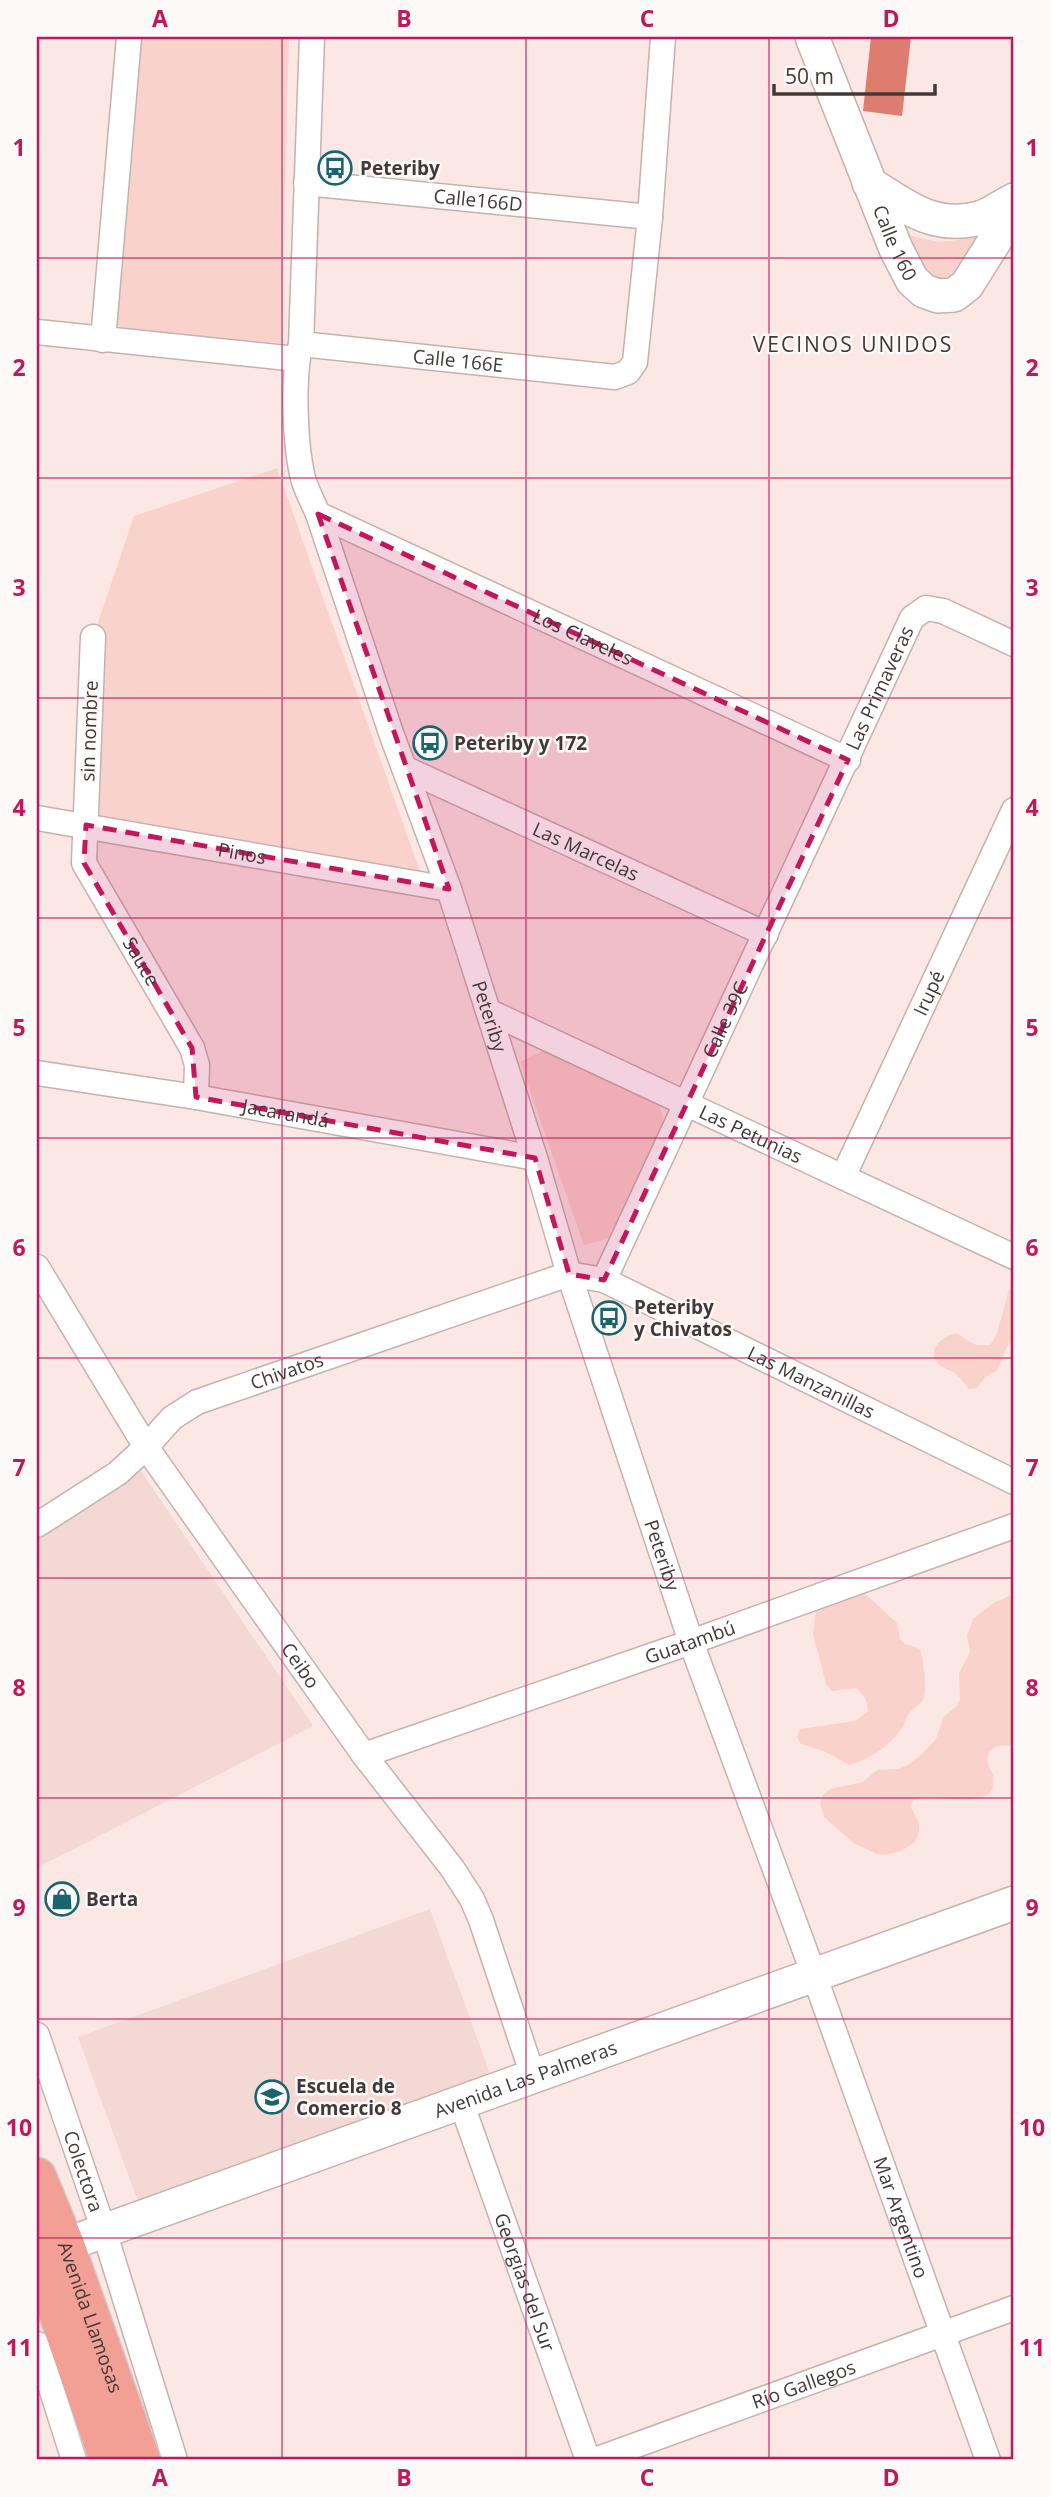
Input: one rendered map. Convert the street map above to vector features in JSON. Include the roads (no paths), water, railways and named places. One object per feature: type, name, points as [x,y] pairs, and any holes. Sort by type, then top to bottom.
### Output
[{"type":"highway","name":"Avenida Llamosas","points":[[37,2177],[44,2251],[57,2332],[110,2460]]},
{"type":"highway","name":"Avenida Llamosas","points":[[57,2332],[141,2460]]},
{"type":"main road","name":"Calle 160","points":[[812,37],[897,249],[912,280],[924,291],[938,296],[954,295],[967,285],[1014,210]]},
{"type":"main road","name":"Calle 160","points":[[869,183],[916,214],[949,222],[982,217],[1014,200]]},
{"type":"main road","name":"Avenida Las Palmeras","points":[[44,2251],[1014,1903]]},
{"type":"street","points":[[103,340],[129,37]]},
{"type":"street","name":"Peteriby","points":[[312,37],[299,352],[298,448],[304,481],[318,514],[404,768],[449,890],[535,1158],[569,1274],[691,1643],[814,1975]]},
{"type":"street","points":[[650,217],[663,37]]},
{"type":"street","name":"Calle166D","points":[[306,183],[650,217]]},
{"type":"street","name":"Calle 166E","points":[[37,332],[103,340],[299,352],[615,377],[628,372],[635,362],[650,217]]},
{"type":"street","name":"Los Claveles","points":[[318,514],[848,760]]},
{"type":"street","name":"Las Primaveras","points":[[848,760],[912,618],[926,608],[943,611],[1014,644]]},
{"type":"street","name":"sin nombre","points":[[86,825],[93,637]]},
{"type":"street","name":"Calle 39C","points":[[604,1280],[848,760]]},
{"type":"street","name":"Las Marcelas","points":[[404,768],[766,934]]},
{"type":"street","name":"Irupé","points":[[843,1177],[1014,810]]},
{"type":"street","name":"Pinos","points":[[37,818],[449,890]]},
{"type":"street","name":"Sauce","points":[[86,825],[84,863],[192,1048],[197,1065],[196,1097]]},
{"type":"street","name":"Las Petunias","points":[[488,1011],[1014,1256]]},
{"type":"street","name":"Jacarandá","points":[[37,1073],[196,1097],[535,1158]]},
{"type":"street","name":"Ceibo","points":[[37,1267],[146,1447],[364,1755],[452,1868],[472,1899],[533,2076]]},
{"type":"street","name":"Las Manzanillas","points":[[569,1274],[604,1280],[1014,1482]]},
{"type":"street","name":"Chivatos","points":[[37,1525],[118,1473],[172,1418],[197,1402],[569,1274]]},
{"type":"street","name":"Guatambú","points":[[364,1755],[691,1643],[1014,1526]]},
{"type":"street","name":"Mar Argentino","points":[[814,1975],[988,2460]]},
{"type":"street","name":"Colectora","points":[[37,2035],[104,2231],[175,2460]]},
{"type":"street","name":"Georgias del Sur","points":[[461,2102],[588,2460]]},
{"type":"street","points":[[74,2460],[57,2332],[128,2307]]},
{"type":"street","name":"Río Gallegos","points":[[595,2460],[1014,2308]]},
{"type":"place","name":"Peteriby","points":[[335,168]]},
{"type":"place","name":"Peteriby y 172","points":[[430,743]]},
{"type":"place","name":"Peteriby y Chivatos","points":[[609,1318]]},
{"type":"place","name":"Berta","points":[[62,1899]]},
{"type":"place","name":"Escuela de Comercio 8","points":[[272,2097]]},
{"type":"district","name":"VECINOS UNIDOS","points":[[853,344]]}]
